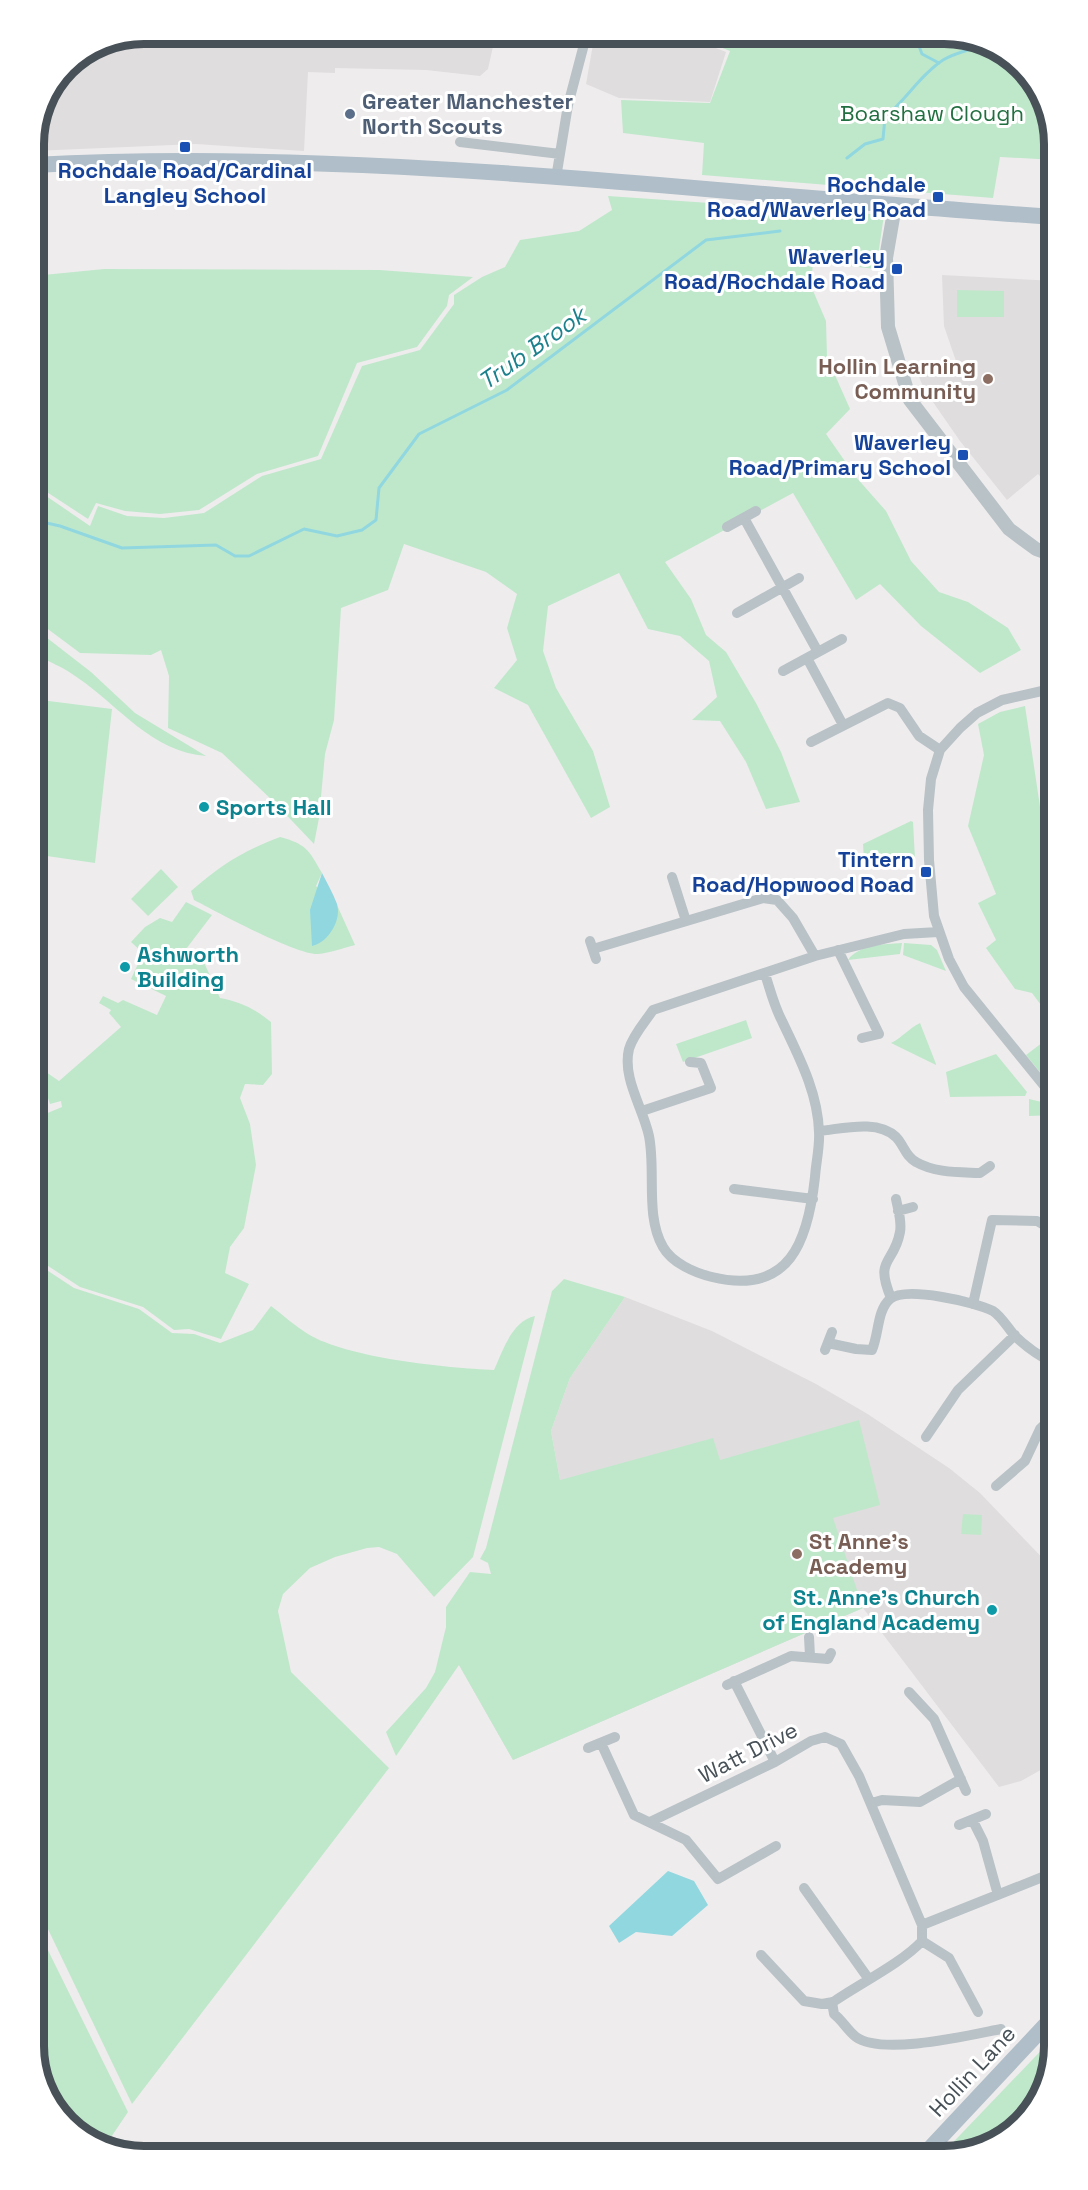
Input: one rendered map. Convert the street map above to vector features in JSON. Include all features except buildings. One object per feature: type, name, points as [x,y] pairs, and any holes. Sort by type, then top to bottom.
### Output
[{"type":"main road","points":[[44,165],[166,159],[237,160],[635,182],[895,206],[1044,216]]},
{"type":"main road","name":"Hollin Lane","points":[[932,2146],[1044,2027]]},
{"type":"street","points":[[556,178],[568,105],[584,44]]},
{"type":"street","points":[[459,142],[560,154]]},
{"type":"street","points":[[895,206],[886,258],[888,327],[910,400],[1009,529],[1036,549],[1044,552]]},
{"type":"street","points":[[727,527],[756,511]]},
{"type":"street","points":[[744,518],[818,652]]},
{"type":"street","points":[[736,613],[799,578]]},
{"type":"street","points":[[783,671],[842,639]]},
{"type":"street","points":[[807,658],[843,725]]},
{"type":"street","points":[[1044,690],[1002,700],[977,713],[940,750],[931,779],[928,810],[929,860],[938,932],[964,987],[1044,1085]]},
{"type":"street","points":[[811,742],[880,705],[895,705],[906,715],[919,736],[940,750]]},
{"type":"street","points":[[672,877],[686,921]]},
{"type":"street","points":[[593,950],[763,898],[777,900],[793,918],[815,956]]},
{"type":"street","points":[[765,974],[781,1019],[795,1046],[814,1096],[819,1131],[813,1199],[805,1236],[789,1262],[758,1283],[727,1280],[701,1274],[680,1263],[664,1249],[654,1229],[653,1156],[642,1111],[627,1071],[629,1048],[653,1010],[815,956],[904,934],[938,932]]},
{"type":"street","points":[[838,950],[879,1034],[862,1038]]},
{"type":"street","points":[[642,1111],[711,1088],[701,1063],[690,1062]]},
{"type":"street","points":[[819,1131],[864,1127],[880,1130],[896,1137],[904,1151],[915,1162],[928,1167],[980,1173],[990,1166]]},
{"type":"street","points":[[734,1189],[813,1199]]},
{"type":"street","points":[[891,1298],[883,1277],[884,1266],[899,1235],[896,1199]]},
{"type":"street","points":[[898,1211],[913,1207]]},
{"type":"street","points":[[981,1216],[992,1220],[1037,1221],[1044,1225]]},
{"type":"street","points":[[974,1304],[992,1220]]},
{"type":"street","points":[[828,1342],[856,1349],[872,1350],[877,1339],[883,1308],[891,1298],[913,1293],[974,1304],[994,1312],[1034,1354],[1044,1359]]},
{"type":"street","points":[[926,1437],[940,1424],[958,1390],[1015,1335]]},
{"type":"street","points":[[996,1486],[1010,1481],[1026,1461],[1044,1425]]},
{"type":"street","points":[[809,1637],[810,1656]]},
{"type":"street","points":[[775,1762],[730,1683],[791,1656],[828,1659],[831,1653]]},
{"type":"street","points":[[909,1692],[934,1719],[966,1791]]},
{"type":"street","points":[[588,1748],[615,1737]]},
{"type":"street","name":"Watt Drive","points":[[650,1822],[775,1762],[810,1741],[825,1737],[841,1743],[872,1803],[922,1925]]},
{"type":"street","points":[[602,1743],[634,1815],[686,1840],[718,1879],[776,1846]]},
{"type":"street","points":[[872,1803],[882,1800],[920,1802],[962,1779]]},
{"type":"street","points":[[959,1825],[986,1814]]},
{"type":"street","points":[[973,1821],[983,1841],[998,1895]]},
{"type":"street","points":[[761,1955],[774,1977],[804,2001],[822,2004],[832,2002],[909,1954],[922,1941],[922,1925],[1044,1876]]},
{"type":"street","points":[[804,1888],[868,1978]]},
{"type":"street","points":[[922,1941],[948,1958],[978,2012]]},
{"type":"street","points":[[832,2002],[834,2014],[846,2023],[856,2037],[873,2043],[894,2045],[937,2041],[1001,2029]]},
{"type":"shaded area","points":[[494,44],[488,69],[480,76],[426,70],[335,68],[335,73],[308,72],[304,151],[196,144],[44,151],[45,124],[60,88],[73,73],[88,60],[124,45]]},
{"type":"shaded area","points":[[593,44],[706,44],[726,52],[710,102],[619,98],[586,84]]},
{"type":"shaded area","name":"Hollin Learning Community","points":[[942,275],[1044,280],[1044,480],[1038,474],[1007,500],[960,441],[924,389],[916,369],[958,367],[944,326]]},
{"type":"shaded area","name":"St Anne's Academy","points":[[625,1297],[712,1331],[816,1384],[866,1413],[949,1468],[980,1493],[1044,1560],[1044,1768],[1021,1781],[999,1787],[863,1608],[513,1760],[459,1665],[560,1480],[551,1431],[570,1378]]},
{"type":"green space","name":"Boarshaw Clough","points":[[713,44],[951,44],[977,49],[1000,60],[1015,73],[1031,94],[1043,124],[1044,159],[1000,157],[993,198],[702,175],[704,143],[623,133],[621,100],[710,103],[730,51]]},
{"type":"green space","points":[[608,196],[884,215],[876,269],[813,262],[811,286],[826,321],[827,357],[850,409],[826,434],[856,477],[886,511],[911,561],[939,592],[968,602],[1008,628],[1021,650],[980,673],[921,626],[880,584],[856,600],[793,493],[665,562],[691,599],[706,635],[726,652],[756,703],[781,752],[800,802],[766,809],[746,762],[720,721],[692,720],[717,697],[709,661],[680,636],[648,629],[619,573],[548,606],[543,651],[556,688],[593,751],[610,807],[591,818],[528,705],[494,688],[517,660],[507,628],[517,594],[486,572],[404,544],[388,590],[341,608],[334,720],[325,754],[319,818],[314,844],[222,753],[168,728],[169,676],[161,650],[151,655],[80,653],[44,626],[44,495],[90,526],[98,506],[127,516],[164,518],[204,513],[262,476],[321,459],[362,366],[420,350],[454,304],[454,295],[482,277],[505,267],[520,240],[579,231],[612,210]]},
{"type":"green space","points":[[104,269],[380,270],[473,277],[449,295],[447,306],[417,347],[357,363],[318,456],[257,474],[199,510],[160,514],[125,511],[96,503],[88,519],[44,490],[44,275]]},
{"type":"green space","points":[[957,290],[1004,291],[1004,317],[957,317]]},
{"type":"green space","points":[[44,636],[91,672],[135,713],[206,756],[187,753],[153,737],[73,674],[44,659]]},
{"type":"green space","points":[[44,700],[112,709],[95,863],[44,856]]},
{"type":"green space","points":[[1025,706],[1042,820],[1044,820],[1044,1009],[1032,993],[1015,989],[986,948],[996,940],[978,903],[996,894],[968,826],[984,755],[978,724],[1000,712]]},
{"type":"green space","points":[[913,822],[915,859],[864,861],[863,844]]},
{"type":"green space","points":[[280,837],[301,845],[314,859],[322,873],[316,886],[338,910],[337,905],[355,945],[332,952],[318,954],[307,952],[256,932],[194,900],[191,891],[213,873],[254,848]]},
{"type":"green space","points":[[161,869],[178,887],[148,916],[131,899]]},
{"type":"green space","points":[[186,902],[212,915],[183,953],[202,958],[220,998],[247,1007],[271,1022],[272,1074],[263,1085],[245,1084],[240,1098],[250,1124],[256,1165],[244,1228],[230,1247],[225,1273],[249,1284],[221,1339],[189,1329],[174,1330],[143,1307],[80,1287],[44,1263],[44,1114],[62,1107],[61,1101],[50,1104],[44,1087],[44,1073],[46,1072],[59,1081],[121,1027],[109,1013],[111,1010],[99,1003],[103,996],[118,1003],[123,1000],[157,1015],[166,996],[131,979],[143,953],[131,942],[145,927],[160,918],[172,922]]},
{"type":"green space","points":[[902,943],[900,954],[848,960],[865,948]]},
{"type":"green space","points":[[904,943],[931,945],[937,950],[946,971],[903,955]]},
{"type":"green space","points":[[746,1020],[752,1038],[683,1062],[676,1044]]},
{"type":"green space","points":[[920,1023],[936,1065],[891,1043]]},
{"type":"green space","points":[[1044,1041],[1044,1077],[1026,1055]]},
{"type":"green space","points":[[996,1054],[1027,1092],[1025,1096],[950,1097],[946,1072]]},
{"type":"green space","points":[[1029,1099],[1044,1103],[1044,1115],[1029,1116]]},
{"type":"green space","points":[[44,1268],[74,1288],[139,1309],[172,1333],[194,1334],[220,1343],[253,1330],[271,1306],[308,1334],[325,1342],[372,1355],[451,1367],[494,1370],[514,1330],[527,1319],[535,1316],[473,1557],[434,1597],[397,1554],[379,1547],[335,1557],[310,1568],[283,1594],[278,1611],[291,1672],[389,1768],[132,2104],[44,1921]]},
{"type":"green space","points":[[564,1279],[625,1297],[570,1378],[551,1431],[560,1480],[713,1438],[720,1460],[859,1420],[880,1505],[833,1518],[863,1608],[513,1760],[459,1665],[396,1756],[386,1732],[426,1688],[435,1672],[446,1627],[446,1607],[470,1572],[491,1574],[488,1563],[480,1559],[486,1548],[552,1291]]},
{"type":"green space","points":[[963,1514],[982,1515],[981,1535],[961,1534]]},
{"type":"green space","points":[[44,1942],[128,2112],[109,2140],[88,2130],[78,2122],[64,2107],[51,2085],[45,2066],[44,2046]]},
{"type":"green space","points":[[1044,2047],[1044,2059],[1034,2091],[1015,2117],[983,2139],[964,2145],[950,2146]]},
{"type":"water","points":[[322,873],[338,910],[336,924],[328,936],[312,946],[310,910]]},
{"type":"water","points":[[668,1871],[694,1881],[708,1905],[672,1936],[636,1932],[619,1943],[609,1926]]},
{"type":"waterway","points":[[918,44],[922,54],[939,63]]},
{"type":"waterway","name":"Trub Brook","points":[[847,158],[865,144],[883,139],[885,117],[935,66],[952,55],[974,48]]},
{"type":"waterway","name":"Trub Brook","points":[[44,522],[122,548],[216,545],[235,556],[249,556],[304,529],[337,536],[362,530],[376,520],[379,488],[419,434],[507,390],[706,240],[780,231]]},
{"type":"place","name":"Greater Manchester North Scouts","points":[[350,114]]},
{"type":"place","name":"Rochdale Road/Cardinal Langley School","points":[[185,147]]},
{"type":"place","name":"Rochdale Road/Waverley Road","points":[[938,197]]},
{"type":"place","name":"Waverley Road/Rochdale Road","points":[[897,269]]},
{"type":"place","name":"Hollin Learning Community","points":[[988,379]]},
{"type":"place","name":"Waverley Road/Primary School","points":[[963,455]]},
{"type":"place","name":"Sports Hall","points":[[204,807]]},
{"type":"place","name":"Tintern Road/Hopwood Road","points":[[926,872]]},
{"type":"place","name":"Ashworth Building","points":[[125,967]]},
{"type":"place","name":"St Anne's Academy","points":[[797,1554]]},
{"type":"place","name":"St. Anne's Church of England Academy","points":[[992,1610]]}]
